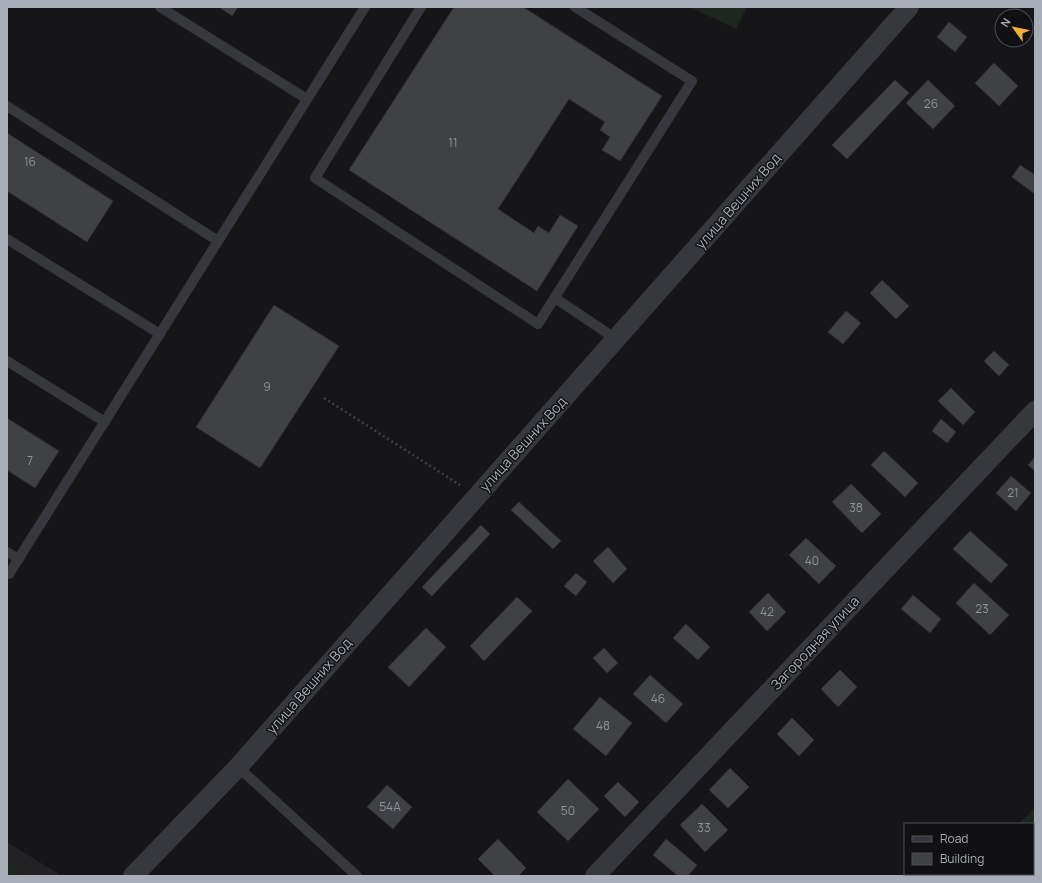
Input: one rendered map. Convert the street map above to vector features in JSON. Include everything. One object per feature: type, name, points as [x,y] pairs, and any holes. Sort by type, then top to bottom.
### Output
[{"type":"street","name":"улица Вешних Вод","points":[[133,876],[238,767],[909,7]]},
{"type":"street","name":"Загородная улица","points":[[595,876],[1035,411]]},
{"type":"lane","points":[[160,7],[307,99]]},
{"type":"lane","points":[[9,574],[365,7]]},
{"type":"lane","points":[[421,7],[315,178],[538,324],[692,81],[575,7]]},
{"type":"lane","points":[[7,106],[218,241]]},
{"type":"lane","points":[[7,239],[160,334]]},
{"type":"lane","points":[[555,298],[616,339]]},
{"type":"lane","points":[[7,361],[105,422]]},
{"type":"lane","points":[[7,552],[19,559]]},
{"type":"lane","points":[[238,767],[357,876]]},
{"type":"path","points":[[324,398],[465,489]]},
{"type":"shaded area","points":[[690,7],[747,7],[736,29]]},
{"type":"shaded area","points":[[1035,807],[1035,876],[980,876],[1034,875],[1034,823],[1020,823]]},
{"type":"shaded area","points":[[7,842],[59,874],[58,876],[7,876]]},
{"type":"shaded area","points":[[7,856],[17,868],[20,876],[7,876]]},
{"type":"building","points":[[219,7],[238,7],[232,16]]},
{"type":"building","points":[[454,7],[523,7],[662,96],[620,161],[602,150],[610,137],[600,130],[605,122],[569,99],[498,209],[534,233],[538,226],[549,233],[560,215],[578,226],[537,291],[349,170]]},
{"type":"building","points":[[949,22],[967,37],[955,52],[937,37]]},
{"type":"building","points":[[994,63],[1018,86],[999,106],[975,83]]},
{"type":"building","points":[[895,80],[909,93],[847,159],[832,145]]},
{"type":"building","points":[[928,80],[955,106],[933,129],[906,103]]},
{"type":"building","points":[[7,133],[113,201],[87,242],[7,191]]},
{"type":"building","points":[[1020,165],[1035,175],[1035,194],[1012,177]]},
{"type":"building","points":[[882,280],[909,306],[896,319],[870,293]]},
{"type":"building","points":[[274,305],[339,346],[260,468],[196,427]]},
{"type":"building","points":[[846,311],[861,323],[843,344],[828,332]]},
{"type":"building","points":[[994,351],[1009,365],[999,376],[984,361]]},
{"type":"building","points":[[951,388],[975,412],[963,425],[938,401]]},
{"type":"building","points":[[7,418],[59,451],[35,488],[7,470]]},
{"type":"building","points":[[941,419],[956,432],[947,443],[932,431]]},
{"type":"building","points":[[884,451],[918,483],[905,497],[871,465]]},
{"type":"building","points":[[1035,457],[1035,471],[1028,465]]},
{"type":"building","points":[[1011,476],[1031,493],[1016,511],[996,493]]},
{"type":"building","points":[[851,484],[881,514],[862,533],[832,502]]},
{"type":"building","points":[[519,502],[561,541],[553,549],[511,510]]},
{"type":"building","points":[[481,525],[490,534],[432,596],[422,587]]},
{"type":"building","points":[[970,531],[1008,565],[991,583],[953,549]]},
{"type":"building","points":[[806,538],[836,566],[819,584],[789,555]]},
{"type":"building","points":[[608,547],[627,569],[613,583],[593,561]]},
{"type":"building","points":[[576,573],[587,582],[576,596],[564,586]]},
{"type":"building","points":[[974,583],[1009,615],[990,635],[956,603]]},
{"type":"building","points":[[768,593],[786,612],[767,631],[749,612]]},
{"type":"building","points":[[913,595],[941,619],[930,633],[901,609]]},
{"type":"building","points":[[517,597],[532,611],[484,661],[470,646]]},
{"type":"building","points":[[686,624],[710,647],[698,660],[673,638]]},
{"type":"building","points":[[426,628],[446,647],[409,687],[388,667]]},
{"type":"building","points":[[604,648],[618,663],[607,673],[593,658]]},
{"type":"building","points":[[840,670],[857,687],[838,707],[821,689]]},
{"type":"building","points":[[650,675],[683,704],[666,723],[633,694]]},
{"type":"building","points":[[600,697],[632,723],[606,756],[573,729]]},
{"type":"building","points":[[792,718],[814,740],[799,756],[777,734]]},
{"type":"building","points":[[730,768],[749,787],[728,808],[709,790]]},
{"type":"building","points":[[568,779],[599,809],[568,841],[537,812]]},
{"type":"building","points":[[618,782],[639,802],[625,817],[604,796]]},
{"type":"building","points":[[387,785],[412,807],[393,829],[367,807]]},
{"type":"building","points":[[702,804],[728,830],[705,852],[680,825]]},
{"type":"building","points":[[498,839],[526,868],[518,876],[495,876],[478,859]]},
{"type":"building","points":[[666,839],[697,865],[688,876],[678,876],[653,855]]}]
